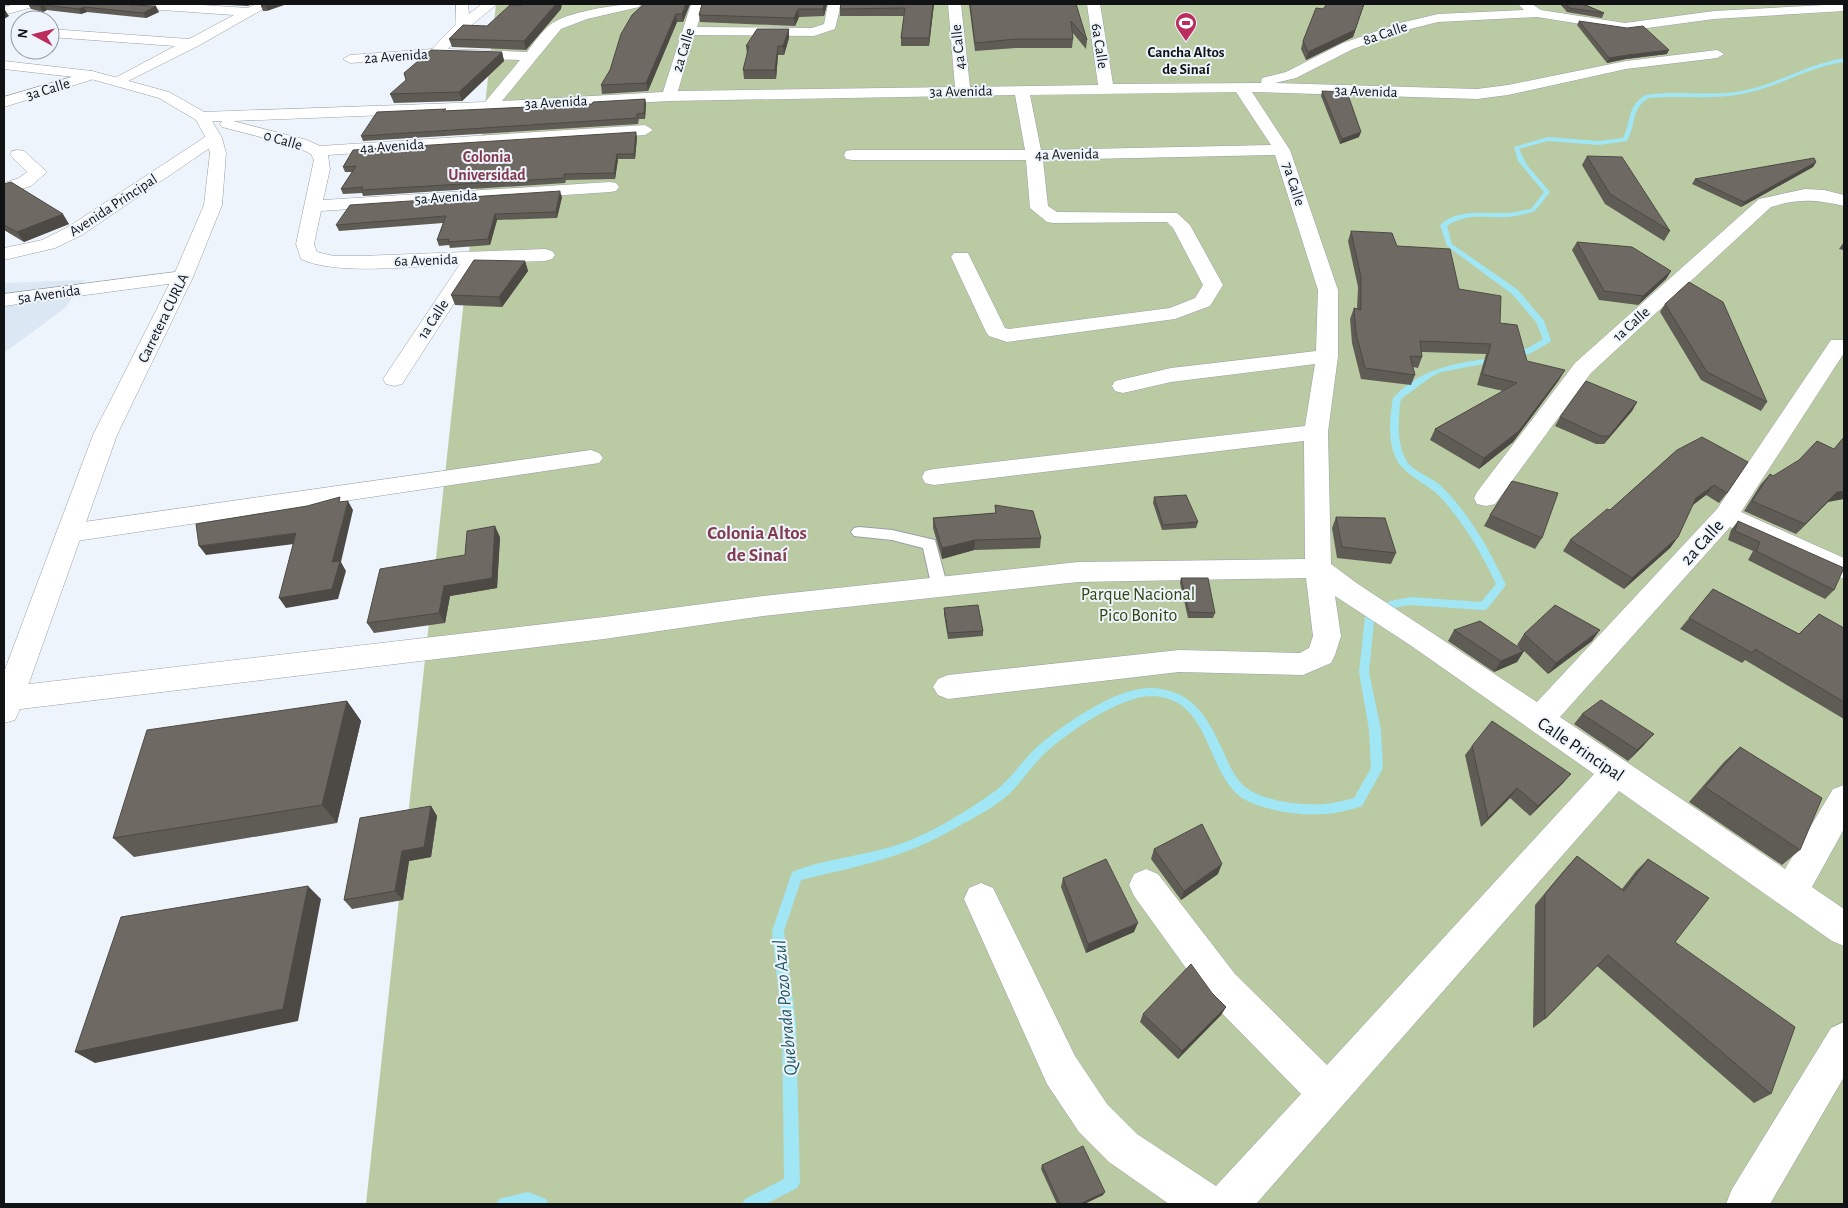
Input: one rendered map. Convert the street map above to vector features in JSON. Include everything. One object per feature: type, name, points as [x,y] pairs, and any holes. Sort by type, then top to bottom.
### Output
[{"type":"street","points":[[4,11],[28,4]]},
{"type":"street","points":[[133,4],[250,12]]},
{"type":"street","points":[[118,82],[265,4]]},
{"type":"street","points":[[462,4],[463,25]]},
{"type":"street","points":[[436,53],[463,25],[490,4]]},
{"type":"street","points":[[489,106],[548,34],[566,20],[634,4]]},
{"type":"street","name":"2a Calle","points":[[669,96],[697,4]]},
{"type":"street","points":[[690,31],[814,32],[830,26],[834,4]]},
{"type":"street","name":"4a Calle","points":[[954,4],[963,91]]},
{"type":"street","name":"6a Calle","points":[[1093,4],[1106,89]]},
{"type":"street","points":[[1524,4],[1537,14]]},
{"type":"street","name":"8a Calle","points":[[1241,87],[1291,75],[1348,46],[1405,26],[1438,18],[1537,14],[1625,27],[1714,15],[1844,7]]},
{"type":"street","points":[[60,34],[193,43]]},
{"type":"street","name":"2a Avenida","points":[[350,59],[436,53],[531,56]]},
{"type":"street","name":"3a Avenida","points":[[202,116],[489,106],[669,96],[1241,87],[1477,94],[1508,90],[1626,65],[1717,54]]},
{"type":"street","points":[[4,65],[92,75],[164,95],[202,116]]},
{"type":"street","name":"3a Calle","points":[[4,102],[92,75]]},
{"type":"street","name":"7a Calle","points":[[948,688],[1179,661],[1303,664],[1321,655],[1327,636],[1318,568],[1316,432],[1327,356],[1328,290],[1282,150],[1241,87]]},
{"type":"street","points":[[961,257],[996,332],[1007,336],[1170,314],[1203,302],[1213,285],[1181,225],[1171,217],[1053,218],[1044,214],[1039,208],[1034,155],[1022,91]]},
{"type":"street","name":"Carretera CURLA","points":[[5,703],[106,435],[183,277],[214,205],[218,153],[214,138],[202,116]]},
{"type":"street","name":"0 Calle","points":[[202,116],[301,144],[318,151],[322,160],[305,244],[308,255]]},
{"type":"street","name":"4a Avenida","points":[[318,151],[645,130]]},
{"type":"street","name":"Avenida Principal","points":[[4,254],[48,244],[76,231],[214,138]]},
{"type":"street","name":"4a Avenida","points":[[852,155],[1034,155],[1282,150]]},
{"type":"street","points":[[4,189],[25,182],[38,172],[18,155]]},
{"type":"street","name":"5a Avenida","points":[[313,206],[610,187]]},
{"type":"street","name":"1a Calle","points":[[1486,498],[1583,368],[1765,203],[1789,195],[1810,193],[1844,201]]},
{"type":"street","name":"6a Avenida","points":[[308,255],[318,260],[334,262],[473,259],[545,255]]},
{"type":"street","name":"1a Calle","points":[[394,379],[473,259]]},
{"type":"street","name":"5a Avenida","points":[[4,300],[183,277]]},
{"type":"street","name":"2a Calle","points":[[1539,720],[1726,515],[1839,345]]},
{"type":"street","points":[[1123,386],[1208,369],[1327,356]]},
{"type":"street","points":[[934,478],[1316,432]]},
{"type":"street","points":[[70,533],[591,458]]},
{"type":"street","points":[[1726,515],[1844,569]]},
{"type":"street","points":[[5,703],[604,628],[763,606],[1078,572],[1318,568]]},
{"type":"street","name":"Calle Principal","points":[[1318,568],[1348,591],[1420,637],[1844,929]]},
{"type":"street","points":[[1228,1204],[1616,772]]},
{"type":"street","points":[[1790,892],[1844,798]]},
{"type":"street","points":[[1146,885],[1222,986],[1328,1093]]},
{"type":"street","points":[[981,899],[1060,1070],[1093,1118],[1124,1148],[1205,1204]]},
{"type":"street","points":[[1747,1204],[1844,1041]]},
{"type":"lane","points":[[859,532],[923,540],[930,544],[940,588]]},
{"type":"shaded area","points":[[85,280],[66,307],[4,353],[4,283]]},
{"type":"green space","name":"Parque Nacional Pico Bonito","points":[[496,4],[1844,4],[1844,1204],[366,1204]]},
{"type":"building","points":[[28,4],[128,4],[156,6],[143,13]]},
{"type":"building","points":[[556,4],[524,41],[449,39],[463,25],[487,26],[510,5]]},
{"type":"building","points":[[644,4],[686,4],[682,14],[676,14],[646,83],[601,85],[610,70],[621,34],[632,15]]},
{"type":"building","points":[[702,4],[824,4],[823,9],[798,9],[794,18],[699,15]]},
{"type":"building","points":[[841,4],[933,4],[929,38],[901,38],[905,8],[840,9]]},
{"type":"building","points":[[970,4],[1076,4],[1087,40],[1071,21],[1073,39],[1016,39],[975,43]]},
{"type":"building","points":[[1327,4],[1364,4],[1355,30],[1308,52],[1303,41],[1316,8],[1323,9]]},
{"type":"building","points":[[1566,4],[1583,4],[1604,13],[1569,8]]},
{"type":"building","points":[[1579,21],[1627,28],[1643,26],[1669,50],[1609,58]]},
{"type":"building","points":[[757,29],[789,29],[783,46],[778,46],[775,70],[743,70],[749,46],[746,46]]},
{"type":"building","points":[[431,50],[502,52],[459,92],[390,94],[406,80],[404,73]]},
{"type":"building","points":[[1322,91],[1347,92],[1361,132],[1342,139]]},
{"type":"building","points":[[645,99],[644,113],[637,114],[637,118],[361,136],[377,112],[592,104],[593,102]]},
{"type":"building","points":[[636,132],[634,154],[617,154],[614,173],[564,174],[564,178],[361,190],[363,187],[341,189],[356,166],[343,167],[353,150]]},
{"type":"building","points":[[1587,156],[1622,157],[1670,231],[1610,194]]},
{"type":"building","points":[[1814,158],[1816,162],[1744,202],[1695,179]]},
{"type":"building","points":[[11,182],[63,214],[17,232],[4,225],[4,184]]},
{"type":"building","points":[[560,191],[556,212],[495,214],[488,239],[448,242],[449,239],[437,240],[446,216],[336,225],[350,205]]},
{"type":"building","points":[[1351,231],[1392,233],[1397,246],[1450,249],[1459,289],[1501,296],[1500,323],[1517,325],[1527,361],[1565,370],[1519,431],[1484,458],[1435,429],[1517,383],[1482,374],[1491,344],[1420,341],[1422,357],[1410,356],[1415,375],[1365,368],[1356,333],[1354,308],[1361,310],[1361,277]]},
{"type":"building","points":[[1577,242],[1632,247],[1671,271],[1643,296],[1604,291]]},
{"type":"building","points":[[474,260],[525,261],[499,297],[451,295]]},
{"type":"building","points":[[1689,282],[1723,302],[1767,402],[1707,372],[1665,304]]},
{"type":"building","points":[[1586,381],[1637,402],[1609,436],[1601,436],[1560,417]]},
{"type":"building","points":[[1702,437],[1748,462],[1727,493],[1714,485],[1696,498],[1678,537],[1632,578],[1570,540],[1607,509],[1610,510],[1677,450]]},
{"type":"building","points":[[1844,437],[1844,491],[1837,492],[1805,524],[1752,501],[1770,474],[1773,476],[1799,460],[1817,441],[1834,449]]},
{"type":"building","points":[[1512,481],[1558,493],[1542,538],[1490,515]]},
{"type":"building","points":[[1186,495],[1198,522],[1163,525],[1154,497]]},
{"type":"building","points":[[340,497],[339,502],[348,501],[332,562],[340,561],[332,589],[279,598],[296,533],[199,546],[196,524],[307,506]]},
{"type":"building","points":[[995,505],[1033,511],[1041,538],[975,540],[942,548],[933,518],[996,513]]},
{"type":"building","points":[[1336,517],[1385,518],[1396,553],[1342,547]]},
{"type":"building","points":[[1738,521],[1844,568],[1834,590],[1756,551],[1760,542],[1735,531]]},
{"type":"building","points":[[495,526],[492,578],[444,586],[439,613],[367,623],[380,569],[465,555],[467,531]]},
{"type":"building","points":[[1181,578],[1208,578],[1215,613],[1189,612]]},
{"type":"building","points":[[1713,589],[1799,634],[1819,614],[1844,628],[1844,702],[1755,649],[1752,653],[1689,618]]},
{"type":"building","points":[[978,605],[983,631],[948,633],[944,608]]},
{"type":"building","points":[[1555,605],[1600,630],[1556,663],[1524,634]]},
{"type":"building","points":[[1480,621],[1524,651],[1501,661],[1454,630]]},
{"type":"building","points":[[1601,700],[1654,734],[1637,750],[1582,714]]},
{"type":"building","points":[[347,701],[322,805],[113,838],[147,730]]},
{"type":"building","points":[[1492,721],[1571,774],[1538,806],[1517,788],[1488,818],[1472,746]]},
{"type":"building","points":[[1740,747],[1822,798],[1800,850],[1705,787]]},
{"type":"building","points":[[431,806],[424,847],[402,851],[395,891],[344,900],[360,818]]},
{"type":"building","points":[[1202,824],[1222,864],[1184,891],[1154,849]]},
{"type":"building","points":[[1577,856],[1624,891],[1648,859],[1709,898],[1675,942],[1795,1027],[1771,1094],[1608,955],[1545,1019],[1545,894]]},
{"type":"building","points":[[1106,859],[1138,923],[1088,944],[1063,878]]},
{"type":"building","points":[[308,886],[283,1009],[75,1052],[121,917]]},
{"type":"building","points":[[1191,964],[1212,993],[1226,1007],[1182,1051],[1143,1014]]},
{"type":"building","points":[[1083,1146],[1105,1192],[1080,1204],[1060,1204],[1042,1165]]},
{"type":"waterway","name":"Quebrada Pozo Azul","points":[[1513,356],[1531,350],[1547,340],[1540,321],[1515,292],[1449,245],[1443,225],[1466,215],[1509,215],[1533,210],[1547,192],[1521,161],[1516,148],[1548,139],[1599,143],[1625,140],[1637,104],[1648,96],[1728,95],[1741,93],[1754,90],[1810,68],[1844,60]]},
{"type":"waterway","name":"Quebrada Pozo Azul","points":[[750,1204],[792,1183],[789,1024],[778,931],[796,876],[868,859],[919,842],[1002,793],[1039,752],[1061,734],[1108,705],[1138,693],[1151,692],[1170,695],[1185,703],[1197,713],[1206,726],[1236,786],[1242,792],[1252,797],[1264,802],[1304,809],[1329,808],[1358,802],[1377,768],[1375,730],[1364,672],[1369,620],[1394,604],[1411,601],[1483,606],[1501,585],[1481,545],[1456,509],[1436,487],[1405,466],[1397,447],[1395,431],[1397,398],[1428,375],[1439,370],[1496,359]]},
{"type":"waterway","name":"Quebrada Pozo Azul","points":[[504,1204],[528,1200],[541,1204]]},
{"type":"place","name":"Cancha Altos de Sinaí","points":[[1186,42]]},
{"type":"district","name":"Colonia Universidad","points":[[487,165]]},
{"type":"district","name":"Colonia Altos de Sinaí","points":[[757,543]]}]
